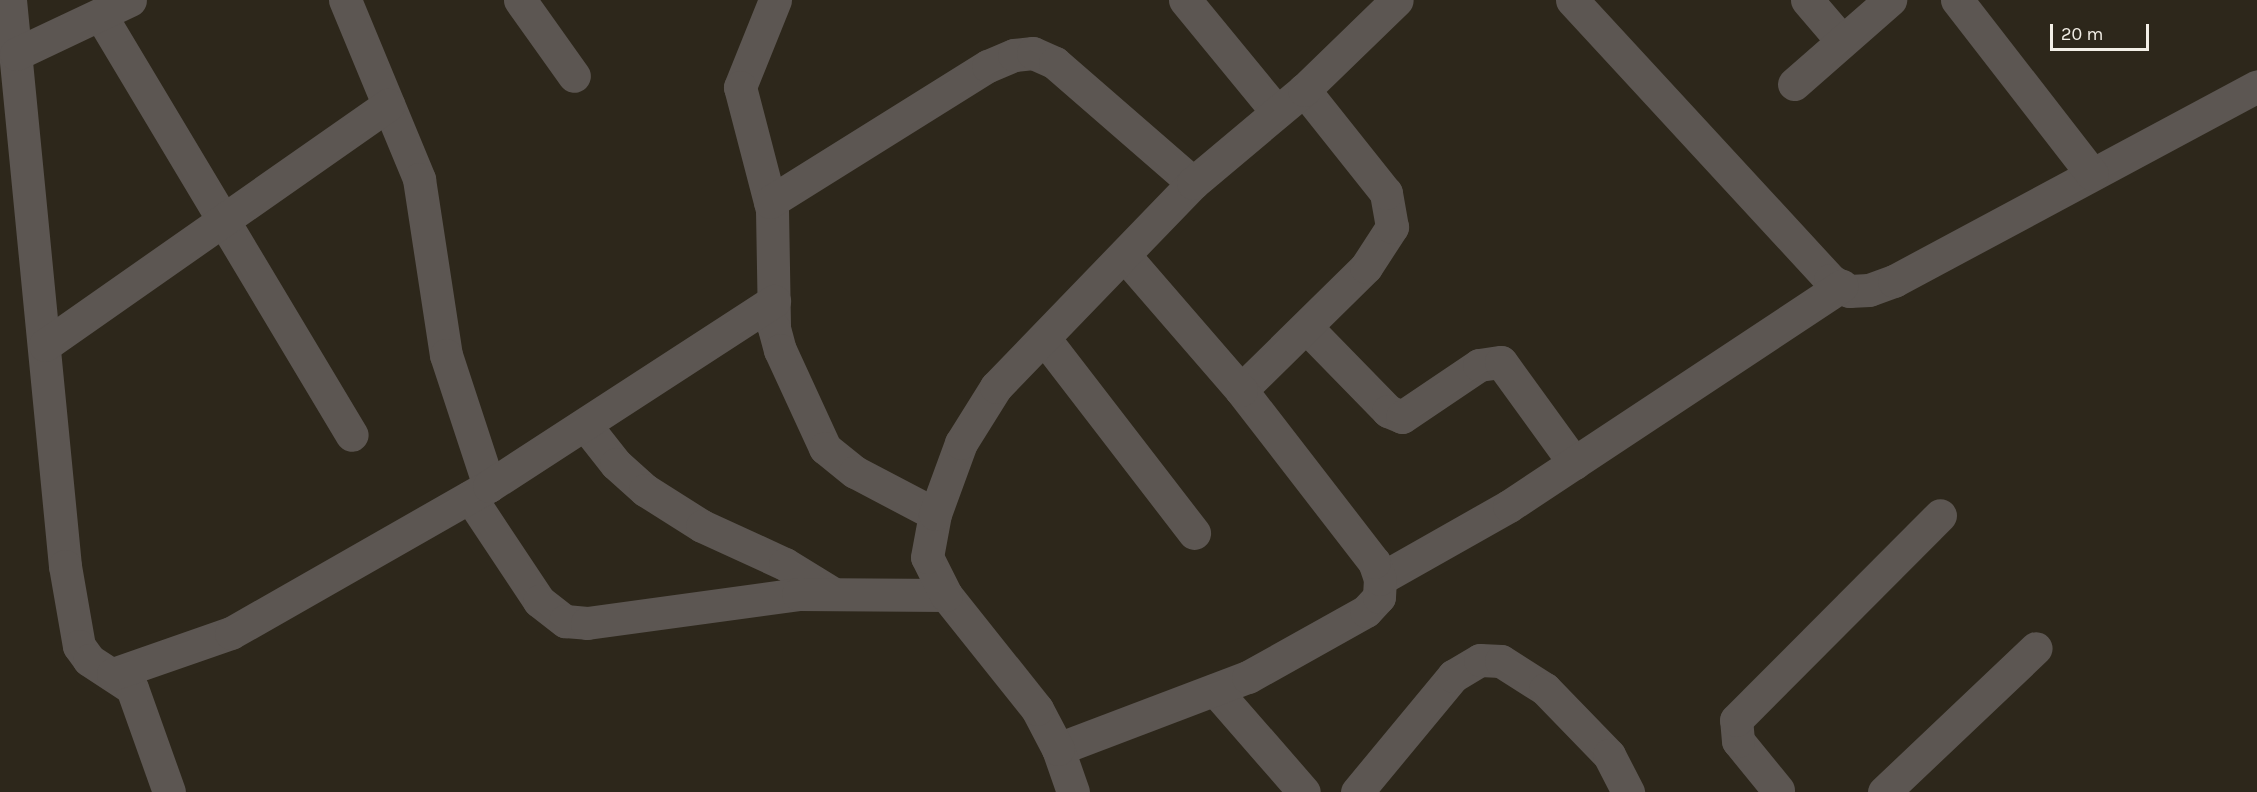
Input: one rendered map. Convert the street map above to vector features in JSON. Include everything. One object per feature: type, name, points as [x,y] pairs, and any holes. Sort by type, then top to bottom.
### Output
[{"type":"street","points":[[10,0],[45,345],[64,566],[79,646],[89,660],[114,674],[132,688],[169,792]]},
{"type":"street","points":[[16,54],[130,0]]},
{"type":"street","points":[[345,0],[418,180],[446,355],[479,492],[539,601],[565,621],[587,623],[832,593],[946,595]]},
{"type":"street","points":[[520,0],[574,76]]},
{"type":"street","points":[[776,0],[740,87],[770,202],[774,301],[780,350],[825,448],[855,472],[935,514]]},
{"type":"street","points":[[1185,0],[1276,112]]},
{"type":"street","points":[[1072,792],[1058,749],[1037,709],[946,595],[927,557],[935,514],[975,415],[1044,338],[1193,183],[1304,90],[1397,0]]},
{"type":"street","points":[[1572,0],[1830,280],[1842,286],[1869,290],[1894,281],[2257,86]]},
{"type":"street","points":[[1807,0],[1842,41]]},
{"type":"street","points":[[1794,84],[1890,0]]},
{"type":"street","points":[[1957,0],[2092,174]]},
{"type":"street","points":[[100,16],[352,435]]},
{"type":"street","points":[[770,202],[988,66],[1014,55],[1033,53],[1055,63],[1193,183]]},
{"type":"street","points":[[1241,390],[1308,329],[1387,241],[1393,216],[1386,193],[1366,164],[1304,90]]},
{"type":"street","points":[[45,345],[388,105]]},
{"type":"street","points":[[1058,749],[1215,690],[1276,663],[1366,611],[1379,597],[1380,579],[1374,562],[1241,390],[1125,256]]},
{"type":"street","points":[[1380,579],[1574,463],[1842,286]]},
{"type":"street","points":[[114,674],[231,633],[479,492],[586,426],[774,301]]},
{"type":"street","points":[[1308,329],[1388,411],[1402,417],[1479,364],[1501,362],[1574,463]]},
{"type":"street","points":[[1044,338],[1194,533]]},
{"type":"street","points":[[586,426],[616,464],[645,490],[702,526],[785,564],[832,593]]},
{"type":"street","points":[[1775,791],[1738,741],[1736,720],[1940,515]]},
{"type":"street","points":[[1884,792],[2036,648]]},
{"type":"street","points":[[1357,792],[1453,676],[1480,660],[1501,661],[1545,689],[1609,755],[1628,792]]},
{"type":"street","points":[[1215,690],[1304,792]]}]
